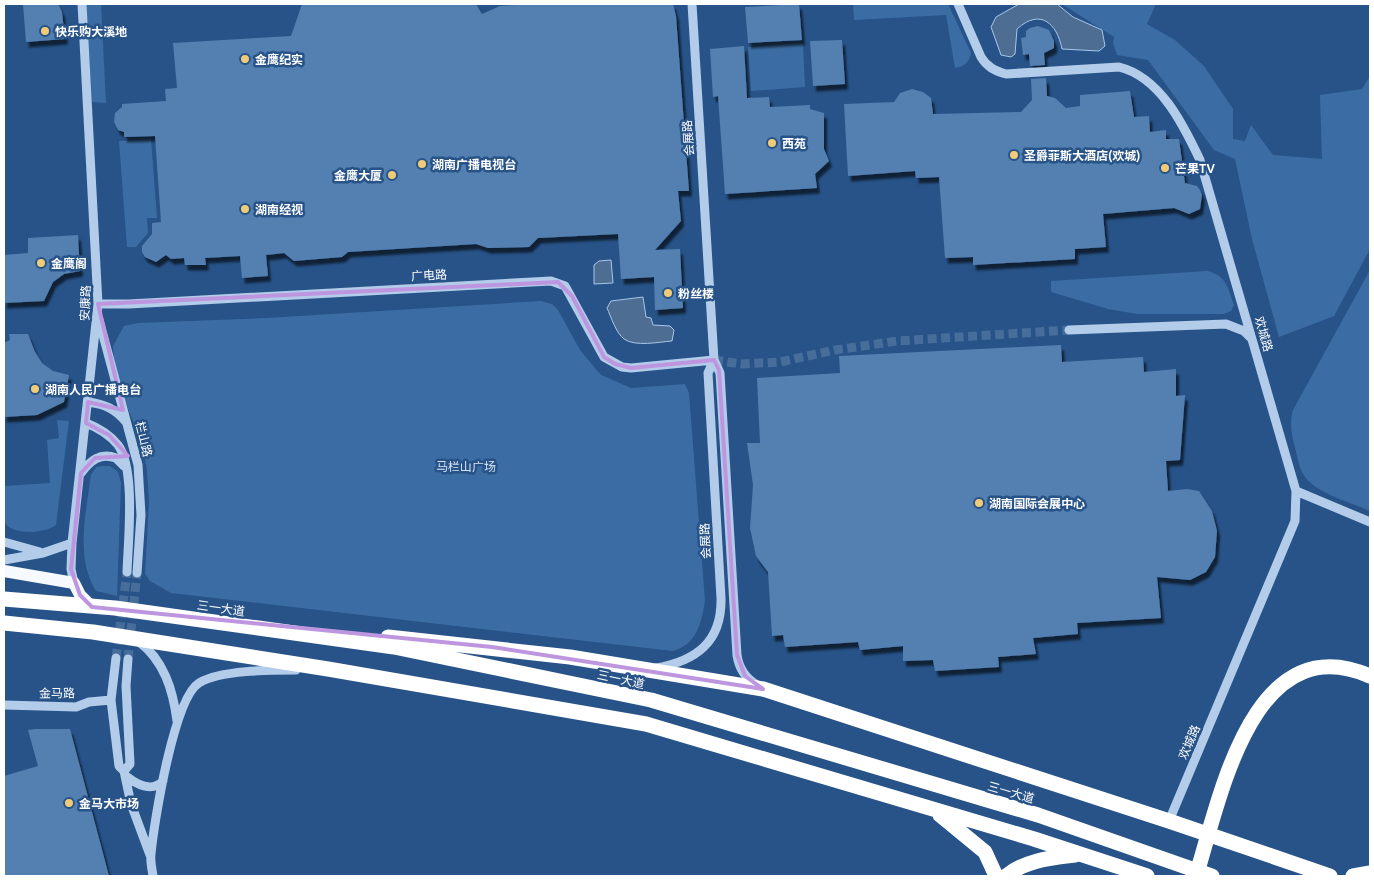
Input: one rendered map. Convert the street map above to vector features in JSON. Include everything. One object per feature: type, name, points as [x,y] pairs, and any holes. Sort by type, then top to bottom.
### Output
[{"type":"highway","name":"三一大道","points":[[4,600],[166,615],[394,647],[651,700],[1038,815],[1212,876]]},
{"type":"highway","points":[[166,615],[492,647],[638,668],[763,689],[1170,821],[1330,876]]},
{"type":"highway","points":[[4,623],[135,639],[328,669],[646,724],[1082,854],[1147,876]]},
{"type":"highway","points":[[1196,876],[1235,753],[1250,720],[1271,694],[1301,672],[1330,667],[1360,672],[1370,676]]},
{"type":"highway","points":[[933,809],[985,852],[996,876]]},
{"type":"highway","points":[[1006,876],[1016,868],[1043,859],[1082,854]]},
{"type":"highway","points":[[1353,876],[1370,873]]},
{"type":"main road","points":[[4,571],[74,583],[80,595],[92,607]]},
{"type":"street","name":"安康路","points":[[74,583],[71,569],[72,543],[98,315],[82,4]]},
{"type":"street","name":"会展路","points":[[692,4],[714,360],[720,373],[738,665],[745,676],[763,689]]},
{"type":"street","name":"欢城路","points":[[958,4],[981,57],[985,64],[995,71],[1006,74],[1119,67],[1130,69],[1155,89],[1177,117],[1200,160],[1296,491],[1295,521],[1170,821]]},
{"type":"street","name":"广电路","points":[[98,304],[129,304],[551,281],[565,286],[604,357],[615,364],[631,368],[714,360]]},
{"type":"street","name":"栏山路","points":[[98,315],[128,424],[140,482],[141,514],[137,573]]},
{"type":"street","points":[[1069,330],[1226,324],[1244,331],[1253,340]]},
{"type":"street","name":"会展路","points":[[638,668],[666,666],[687,658],[708,644],[718,626],[721,598],[708,373],[714,360]]},
{"type":"street","points":[[88,402],[106,405],[114,409],[128,424]]},
{"type":"street","name":"栏山路","points":[[86,423],[109,435],[122,453],[130,498],[126,572]]},
{"type":"street","points":[[81,473],[89,462],[103,456],[116,458],[122,462],[125,470]]},
{"type":"street","points":[[1296,491],[1370,522]]},
{"type":"street","points":[[4,542],[44,553]]},
{"type":"street","points":[[4,560],[44,553],[72,543]]},
{"type":"street","points":[[135,639],[146,647],[167,678],[173,691],[177,723]]},
{"type":"street","points":[[116,658],[111,700],[119,766],[136,784],[149,787],[158,786],[163,781]]},
{"type":"street","points":[[128,659],[126,686],[130,764],[125,773],[131,804],[150,856],[153,876]]},
{"type":"street","points":[[150,856],[163,781],[177,723],[185,698],[190,691],[197,684],[208,678],[259,671],[328,669]]},
{"type":"street","name":"金马路","points":[[4,705],[76,707],[90,702],[111,700]]},
{"type":"highlighted area","points":[[558,282],[572,296],[604,357],[615,364],[631,368],[714,360],[719,370],[737,655],[745,676],[763,689],[492,647],[92,607],[80,595],[71,569],[81,473],[95,458],[128,456],[109,435],[86,423],[88,402],[123,410],[98,304]]},
{"type":"green space","points":[[86,4],[101,4],[106,103],[92,102]]},
{"type":"green space","points":[[853,4],[948,4],[971,53],[968,62],[955,68],[946,15],[854,20]]},
{"type":"green space","points":[[1062,4],[1156,4],[1147,24],[1175,40],[1204,66],[1233,109],[1233,139],[1245,141],[1251,125],[1273,155],[1322,159],[1320,95],[1362,89],[1370,76],[1370,249],[1334,316],[1279,337],[1252,239],[1235,159],[1214,150],[1148,60],[1117,55],[1113,43],[1114,37]]},
{"type":"green space","points":[[803,43],[805,87],[751,91],[748,47]]},
{"type":"green space","points":[[151,139],[157,218],[147,218],[148,233],[136,247],[127,247],[119,141]]},
{"type":"green space","points":[[1370,270],[1370,511],[1318,489],[1305,477],[1299,463],[1291,425],[1293,410]]},
{"type":"green space","points":[[1207,271],[1218,276],[1225,283],[1234,305],[1231,311],[1224,314],[1137,314],[1108,309],[1051,292],[1051,281]]},
{"type":"green space","name":"马栏山广场","points":[[541,301],[552,304],[558,310],[580,350],[601,375],[631,388],[685,384],[689,393],[705,601],[702,618],[693,638],[681,648],[673,651],[171,593],[150,581],[145,574],[149,502],[147,470],[142,442],[128,409],[114,363],[113,346],[124,326],[138,323],[267,318]]},
{"type":"green space","points":[[57,420],[69,421],[56,525],[36,532],[12,529],[4,520],[4,486],[50,483],[47,440],[59,438]]},
{"type":"green space","points":[[110,466],[118,472],[121,483],[117,596],[96,591],[86,564],[84,549],[85,519],[91,475],[96,467]]},
{"type":"shaded area","points":[[1019,4],[1057,4],[1073,17],[1102,30],[1105,46],[1099,51],[1062,49],[1060,40],[1052,26],[1040,19],[1025,23],[1017,29],[1015,54],[1011,57],[1001,55],[991,27],[996,17]]},
{"type":"shaded area","points":[[611,260],[613,283],[594,284],[594,265],[599,261]]},
{"type":"shaded area","points":[[643,297],[646,317],[651,318],[653,325],[670,326],[674,330],[672,341],[634,343],[624,339],[619,333],[607,308],[611,301]]},
{"type":"building","name":"快乐购大溪地","points":[[23,4],[58,4],[62,12],[65,39],[26,42]]},
{"type":"building","name":"湖南广播电视台","points":[[302,4],[476,4],[482,14],[500,6],[531,4],[673,4],[676,16],[689,191],[678,191],[681,221],[655,250],[680,249],[683,308],[655,310],[654,277],[621,279],[618,234],[538,238],[529,247],[488,248],[476,244],[348,252],[342,257],[294,261],[284,253],[266,255],[268,276],[242,278],[240,256],[205,258],[206,265],[185,265],[184,258],[171,259],[166,255],[156,262],[145,257],[142,252],[142,246],[152,234],[152,223],[161,222],[155,136],[124,137],[124,132],[118,130],[114,122],[115,113],[122,107],[122,104],[166,101],[165,89],[177,88],[173,43],[291,36]]},
{"type":"building","points":[[799,4],[802,40],[748,43],[745,7]]},
{"type":"building","points":[[1038,26],[1049,30],[1054,41],[1054,48],[1044,53],[1045,65],[1030,66],[1029,54],[1023,55],[1021,38],[1026,37],[1026,31],[1030,28]]},
{"type":"building","points":[[842,40],[845,84],[813,86],[810,41]]},
{"type":"building","name":"西苑","points":[[744,46],[747,98],[769,97],[770,107],[810,105],[810,109],[824,113],[824,149],[829,161],[815,174],[817,188],[725,194],[718,96],[713,97],[710,49]]},
{"type":"building","name":"圣爵菲斯大酒店(欢城)","points":[[1046,78],[1047,96],[1055,98],[1066,108],[1080,106],[1080,95],[1130,91],[1134,117],[1149,116],[1150,132],[1166,130],[1166,139],[1179,139],[1185,183],[1197,186],[1200,190],[1202,195],[1200,209],[1189,214],[1174,208],[1103,214],[1106,247],[1075,249],[1075,259],[973,265],[973,257],[945,258],[939,177],[916,178],[915,171],[848,176],[844,104],[894,102],[900,93],[912,89],[923,92],[931,98],[933,114],[1021,112],[1032,100],[1031,79]]},
{"type":"building","name":"金鹰阁","points":[[78,235],[80,271],[64,274],[53,282],[44,301],[4,303],[4,255],[28,253],[28,238]]},
{"type":"building","name":"湖南人民广播电台","points":[[9,334],[28,334],[35,352],[42,363],[53,371],[69,375],[64,402],[37,415],[4,417],[4,343],[10,340]]},
{"type":"building","name":"湖南国际会展中心","points":[[1061,345],[1062,362],[1143,357],[1144,372],[1176,369],[1176,396],[1185,395],[1180,460],[1166,461],[1168,491],[1187,489],[1199,491],[1212,511],[1217,531],[1215,557],[1206,572],[1190,580],[1157,577],[1161,618],[1077,623],[1078,634],[1033,638],[1036,654],[998,657],[999,667],[935,671],[933,660],[903,661],[903,646],[860,650],[858,642],[785,647],[783,635],[772,636],[768,572],[756,556],[750,528],[753,485],[747,443],[760,443],[757,378],[840,373],[839,356]]},
{"type":"building","points":[[70,729],[109,876],[4,876],[4,776],[38,766],[28,730]]},
{"type":"tunnel","points":[[714,360],[741,364],[780,362],[835,350],[897,341],[1069,330]]},
{"type":"tunnel","points":[[116,658],[127,572]]},
{"type":"tunnel","points":[[128,659],[137,573]]},
{"type":"place","name":"快乐购大溪地","points":[[45,31]]},
{"type":"place","name":"金鹰纪实","points":[[245,59]]},
{"type":"place","name":"西苑","points":[[772,143]]},
{"type":"place","name":"圣爵菲斯大酒店(欢城)","points":[[1014,155]]},
{"type":"place","name":"湖南广播电视台","points":[[422,164]]},
{"type":"place","name":"芒果TV","points":[[1165,168]]},
{"type":"place","name":"金鹰大厦","points":[[392,175]]},
{"type":"place","name":"湖南经视","points":[[245,209]]},
{"type":"place","name":"金鹰阁","points":[[41,263]]},
{"type":"place","name":"粉丝楼","points":[[668,293]]},
{"type":"place","name":"湖南人民广播电台","points":[[35,389]]},
{"type":"place","name":"湖南国际会展中心","points":[[979,503]]},
{"type":"place","name":"金马大市场","points":[[69,803]]}]
